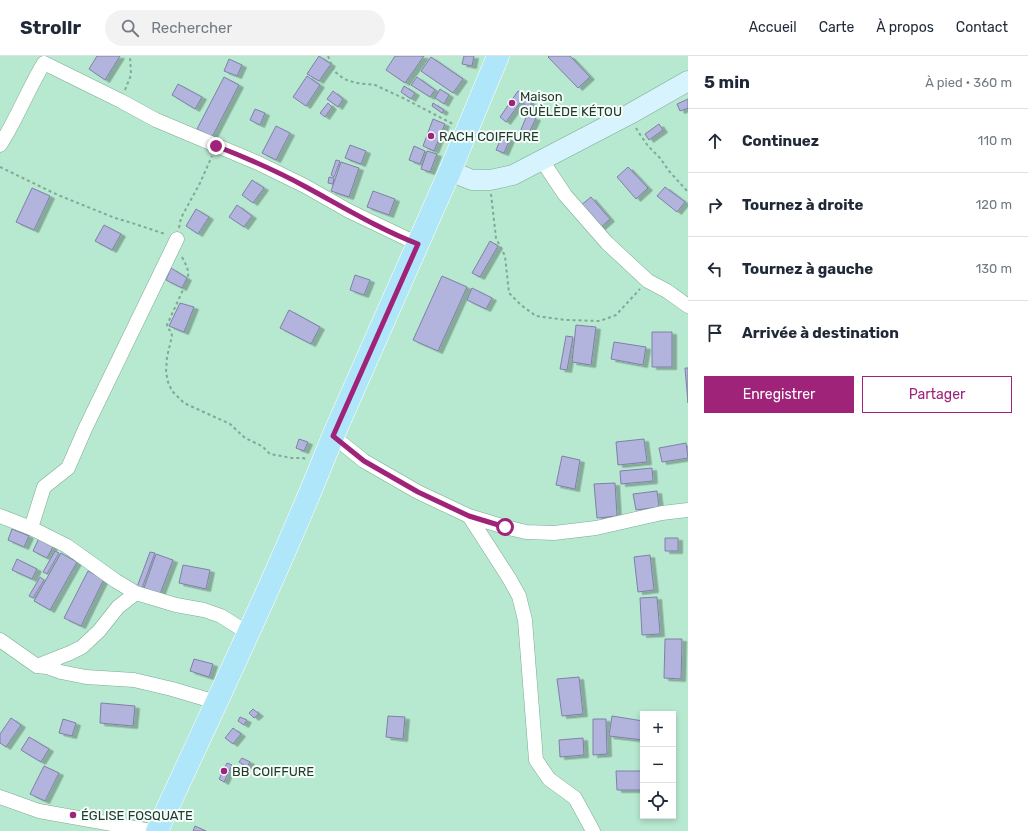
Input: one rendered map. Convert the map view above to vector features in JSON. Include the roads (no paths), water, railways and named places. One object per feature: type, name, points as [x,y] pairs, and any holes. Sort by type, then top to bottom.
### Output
[{"type":"main road","points":[[157,831],[248,633],[450,171],[498,56]]},
{"type":"street","points":[[0,145],[34,79],[44,63],[156,120],[258,163],[305,186],[349,211],[418,244]]},
{"type":"street","points":[[450,171],[472,180],[490,180],[513,175],[688,82]]},
{"type":"street","points":[[541,159],[565,195],[607,243],[648,281],[667,291],[688,306]]},
{"type":"street","points":[[31,528],[44,487],[68,468],[85,429],[177,239]]},
{"type":"street","points":[[333,436],[364,461],[418,492],[469,516],[526,532],[554,533],[596,528],[662,513],[688,510]]},
{"type":"street","points":[[0,516],[31,528],[67,546],[116,581],[136,593],[176,605],[204,610],[221,616],[248,633]]},
{"type":"street","points":[[469,516],[519,596],[525,620],[536,760],[549,779],[575,798],[593,831]]},
{"type":"street","points":[[37,666],[82,647],[99,631],[118,607],[136,593]]},
{"type":"street","points":[[0,640],[37,666],[47,667],[61,672],[86,677],[134,680],[216,702]]},
{"type":"street","points":[[0,797],[39,811],[151,831]]},
{"type":"place","name":"Maison GUÈLÈDE KÉTOU","points":[[512,103]]},
{"type":"place","name":"RACH COIFFURE","points":[[431,136]]},
{"type":"place","name":"BB COIFFURE","points":[[224,771]]},
{"type":"place","name":"ÉGLISE FOSQUATE","points":[[73,815]]}]
